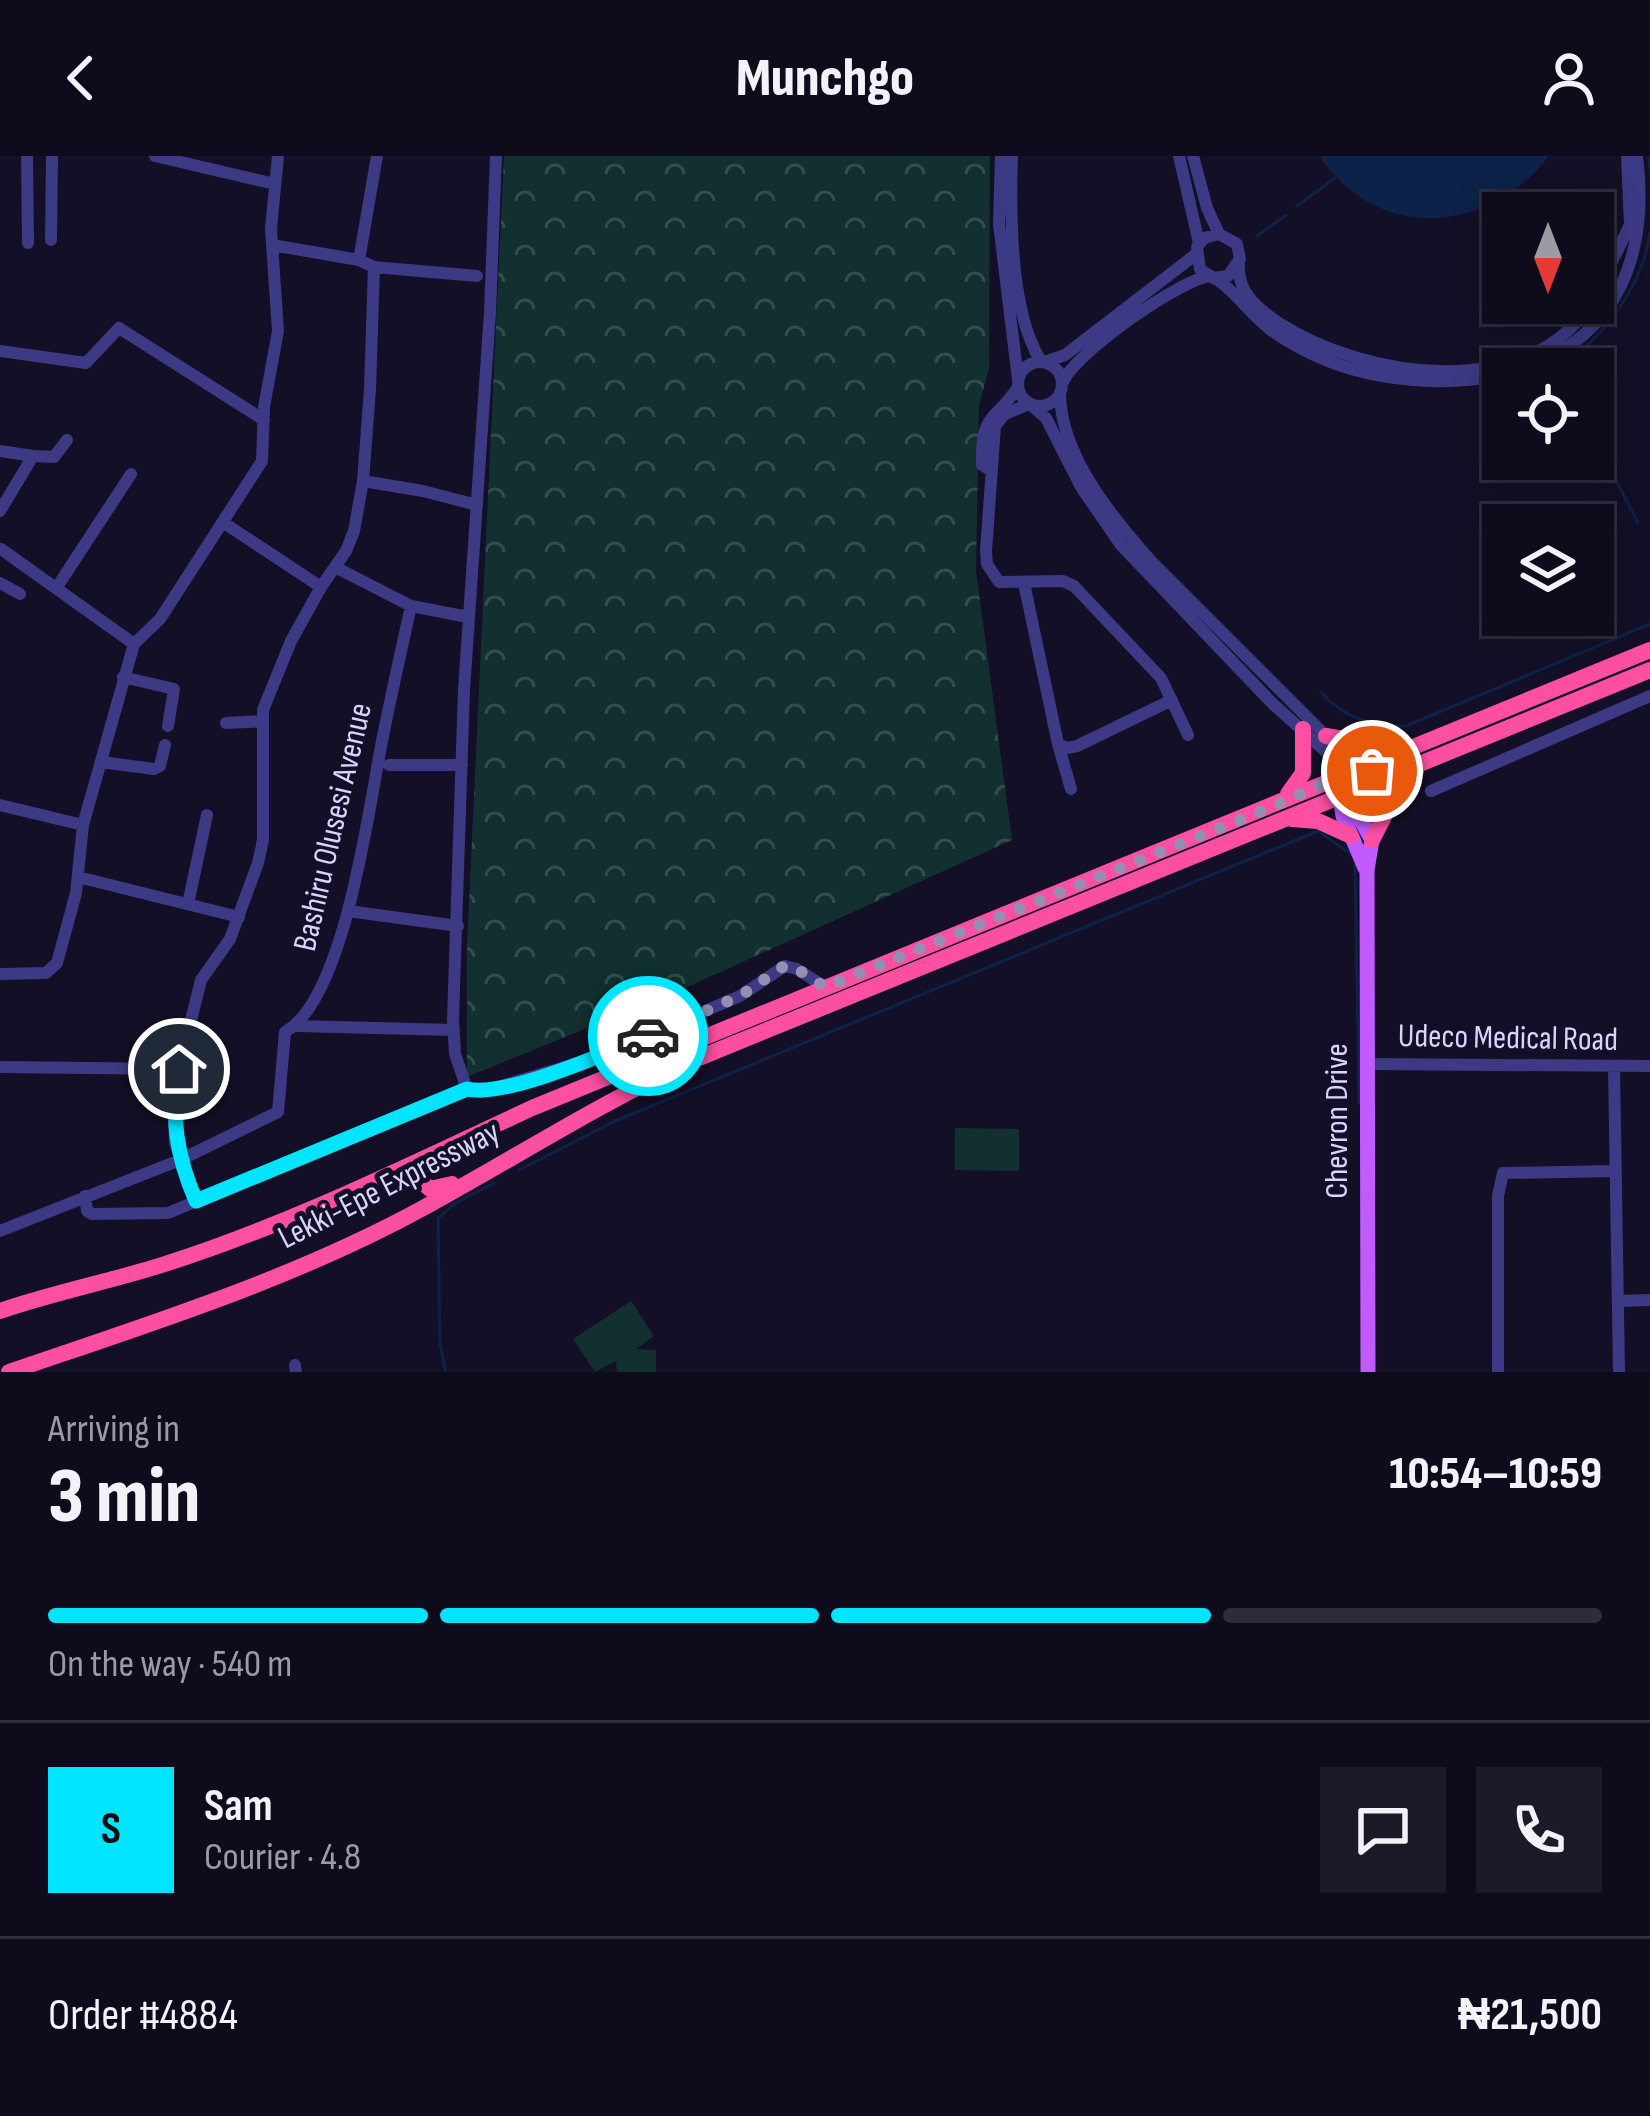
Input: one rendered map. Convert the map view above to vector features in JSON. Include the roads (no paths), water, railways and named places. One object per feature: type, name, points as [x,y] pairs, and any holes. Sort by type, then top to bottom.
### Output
[{"type":"highway","name":"Lekki-Epe Expressway","points":[[1346,784],[1410,747],[1650,650]]},
{"type":"highway","name":"Lekki-Epe Expressway","points":[[0,1311],[232,1240],[825,987],[1346,784],[1432,758],[1650,670]]},
{"type":"highway","points":[[1220,846],[1228,836],[1496,720],[1514,706]]},
{"type":"highway","points":[[1303,729],[1303,773],[1279,813],[1318,820],[1351,836]]},
{"type":"highway","points":[[1326,736],[1381,748],[1410,747]]},
{"type":"highway","points":[[1372,840],[1400,785],[1432,758]]},
{"type":"highway","name":"Lekki-Epe Expressway","points":[[9,1372],[175,1316],[316,1259],[424,1208],[478,1174],[688,1062],[1220,846],[1279,813]]},
{"type":"highway","points":[[478,1174],[437,1189],[422,1182],[424,1171],[468,1145],[479,1132]]},
{"type":"main road","name":"Chevron Drive","points":[[1346,784],[1351,836],[1367,870]]},
{"type":"main road","points":[[1346,784],[1372,840]]},
{"type":"main road","name":"Chevron Drive","points":[[1369,1372],[1367,870],[1372,840]]},
{"type":"street","points":[[27,156],[28,243]]},
{"type":"street","points":[[51,240],[52,156]]},
{"type":"street","points":[[155,156],[275,184]]},
{"type":"street","points":[[0,974],[46,973],[57,963],[78,878],[83,825],[134,644],[160,619],[262,460],[278,331],[272,245],[278,156]]},
{"type":"street","points":[[359,260],[377,156]]},
{"type":"street","points":[[467,1089],[455,1054],[454,1030],[468,617],[496,156]]},
{"type":"street","points":[[1000,156],[999,224],[1018,382],[1030,404],[1046,418],[1081,487],[1121,545],[1335,760],[1346,784]]},
{"type":"street","points":[[1012,156],[1011,226],[1026,326],[1043,362],[1057,368],[1062,418],[1072,444],[1121,525],[1151,561],[1350,760],[1346,784]]},
{"type":"street","points":[[1179,156],[1200,269],[1271,330],[1353,370],[1421,382],[1482,376]]},
{"type":"street","points":[[1193,156],[1219,234],[1237,244],[1238,276],[1250,298],[1283,326],[1336,352],[1415,370],[1463,370],[1537,352],[1575,324]]},
{"type":"street","points":[[1614,257],[1630,225],[1628,156]]},
{"type":"street","points":[[1567,348],[1585,335],[1628,271],[1642,212],[1637,156]]},
{"type":"street","points":[[989,470],[982,465],[982,433],[1026,366],[1066,355],[1219,234]]},
{"type":"street","points":[[272,245],[359,260],[374,267],[477,276]]},
{"type":"street","points":[[1187,735],[1161,678],[1074,586],[1063,581],[999,582],[987,564],[989,470],[994,464],[994,426],[1005,414],[1030,404],[1051,404],[1070,368],[1137,317],[1193,280],[1228,276],[1239,264]]},
{"type":"street","points":[[196,1201],[180,1160],[173,1104],[179,1069],[201,980],[230,938],[263,840],[263,710],[291,641],[354,531],[363,482],[374,267]]},
{"type":"street","points":[[0,351],[86,363],[119,328],[264,420]]},
{"type":"street","points":[[0,451],[54,457],[67,440]]},
{"type":"street","points":[[0,511],[33,456]]},
{"type":"street","points":[[57,587],[131,474]]},
{"type":"street","points":[[363,482],[423,490],[477,505]]},
{"type":"street","points":[[224,524],[321,587]]},
{"type":"street","points":[[1,549],[134,644]]},
{"type":"street","points":[[334,566],[411,606],[468,617]]},
{"type":"street","points":[[0,583],[20,594]]},
{"type":"street","points":[[1024,583],[1059,759],[1071,789]]},
{"type":"street","name":"Bashiru Olusesi Avenue","points":[[180,1160],[278,1112],[285,1032],[296,1026],[334,956],[348,910],[411,606]]},
{"type":"street","points":[[123,677],[174,689],[168,726]]},
{"type":"street","points":[[1431,791],[1650,696]]},
{"type":"street","points":[[1058,744],[1077,746],[1172,700]]},
{"type":"street","points":[[226,723],[262,722]]},
{"type":"street","points":[[100,762],[158,768],[165,746]]},
{"type":"street","points":[[389,765],[463,765]]},
{"type":"street","points":[[0,805],[83,825]]},
{"type":"street","points":[[188,904],[207,815]]},
{"type":"street","points":[[78,878],[239,916]]},
{"type":"street","points":[[348,910],[458,926]]},
{"type":"street","points":[[86,1196],[87,1211],[99,1215],[168,1213],[467,1089],[481,1092],[598,1057],[740,996],[784,966],[825,987]]},
{"type":"street","points":[[798,970],[798,998]]},
{"type":"street","points":[[296,1026],[454,1030]]},
{"type":"street","name":"Udeco Medical Road","points":[[1366,1064],[1650,1066]]},
{"type":"street","points":[[1614,1066],[1619,1372]]},
{"type":"street","points":[[0,1067],[179,1069]]},
{"type":"street","points":[[0,1231],[180,1160]]},
{"type":"street","points":[[1498,1372],[1498,1196],[1503,1173],[1616,1171]]},
{"type":"street","points":[[1619,1301],[1650,1300]]},
{"type":"water","points":[[1319,156],[1549,156],[1510,192],[1482,192],[1482,207],[1465,214],[1402,215],[1371,204],[1343,184]]},
{"type":"waterway","points":[[1649,157],[1650,169]]},
{"type":"waterway","points":[[1297,206],[1335,178]]},
{"type":"waterway","points":[[1257,236],[1286,215]]},
{"type":"waterway","points":[[1583,348],[1630,292],[1650,233]]},
{"type":"waterway","points":[[1614,476],[1638,523]]},
{"type":"waterway","points":[[1321,692],[1359,719],[1406,726],[1650,624]]},
{"type":"waterway","points":[[519,1170],[615,1121],[1318,831],[1354,856]]},
{"type":"waterway","points":[[1355,865],[1359,1103]]},
{"type":"waterway","points":[[446,1372],[440,1344],[438,1218],[494,1183]]}]
